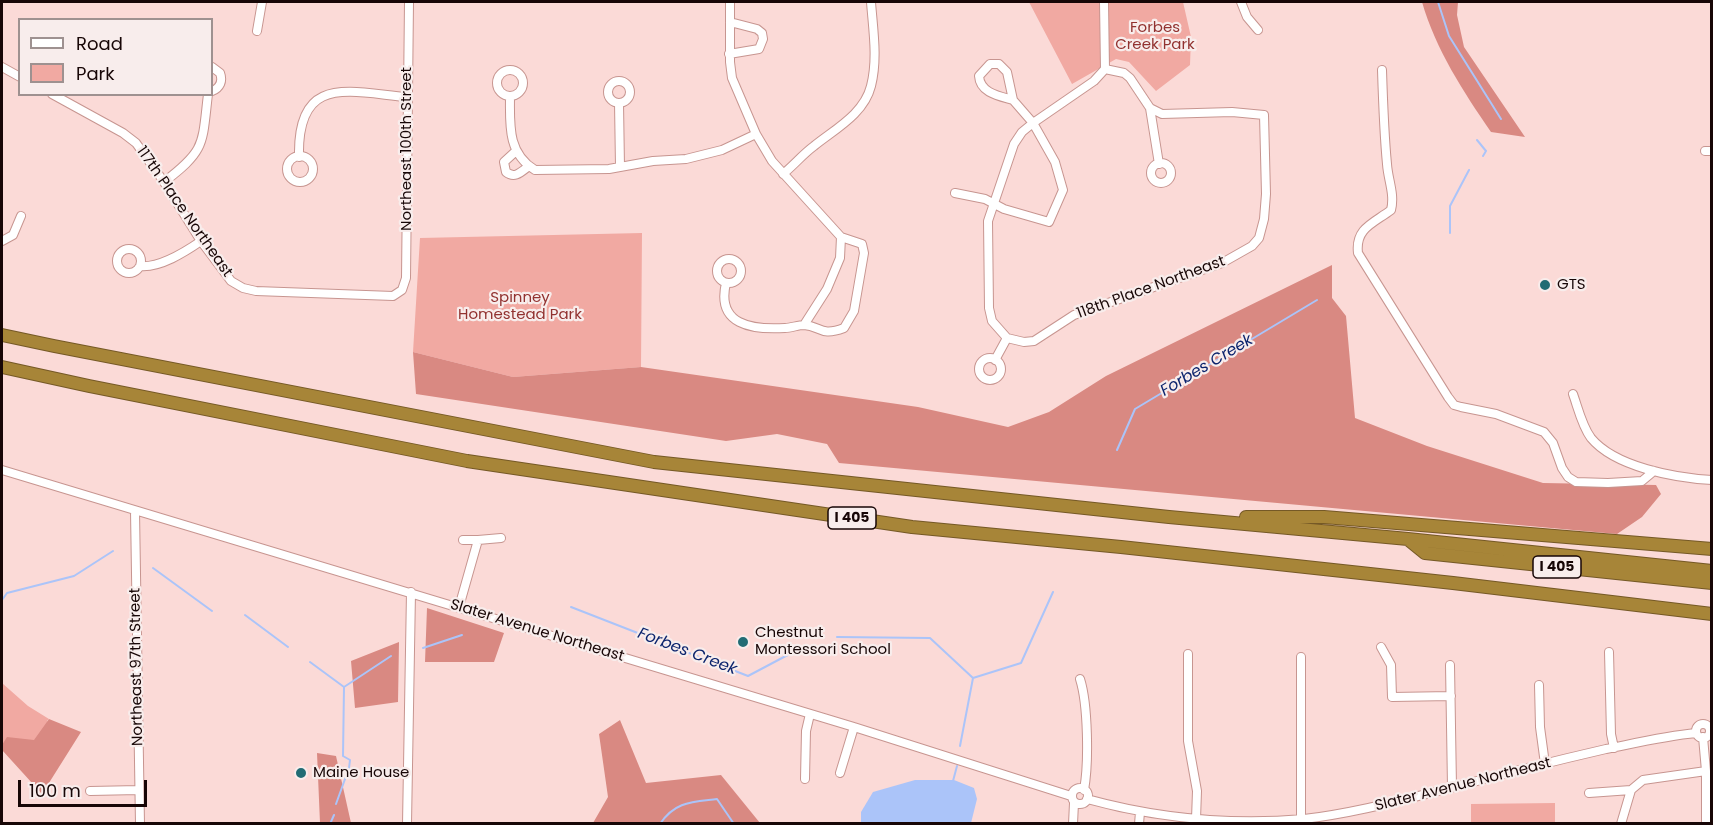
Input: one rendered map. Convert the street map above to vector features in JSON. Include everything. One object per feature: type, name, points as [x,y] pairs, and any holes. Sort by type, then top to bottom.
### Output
[{"type":"highway","name":"I 405","points":[[2,335],[654,462],[1169,517],[1712,571]]},
{"type":"highway","name":"I 405","points":[[2,367],[467,461],[889,524],[1453,583],[1712,614]]},
{"type":"highway","points":[[1169,517],[1324,517],[1712,549]]},
{"type":"highway","name":"I 405","points":[[1408,539],[1425,553],[1712,583]]},
{"type":"street","points":[[257,31],[262,2]]},
{"type":"street","name":"Northeast 100th Street","points":[[399,293],[405,286],[406,278],[409,2]]},
{"type":"street","points":[[726,283],[725,308],[730,316],[740,324],[774,329],[804,325],[821,332],[834,332],[844,328],[854,311],[864,253],[862,244],[841,237],[783,174],[772,161],[756,134],[732,78],[729,54],[730,2]]},
{"type":"street","points":[[783,174],[859,110],[867,97],[871,87],[874,61],[871,2]]},
{"type":"street","points":[[995,360],[1007,338],[992,321],[989,308],[988,221],[1014,144],[1022,132],[1094,81],[1105,69],[1104,2]]},
{"type":"street","points":[[1241,2],[1247,17],[1258,30]]},
{"type":"street","points":[[729,54],[759,50],[763,39],[762,33],[757,29],[730,22]]},
{"type":"street","points":[[955,193],[994,202],[1004,209],[1048,222],[1064,190],[1055,162],[1033,123],[1013,100],[1004,68],[999,64],[990,64],[979,76],[981,85],[983,88],[1013,100]]},
{"type":"street","points":[[2,67],[18,76]]},
{"type":"street","points":[[213,68],[220,73],[222,80],[219,87],[213,90]]},
{"type":"street","points":[[1105,69],[1124,73],[1130,78],[1150,108],[1159,164]]},
{"type":"street","points":[[1382,70],[1383,126],[1388,174],[1394,199],[1391,210],[1365,228],[1359,236],[1358,253],[1448,397],[1454,405],[1496,414],[1544,432],[1553,443],[1568,477],[1576,482],[1642,481],[1654,471]]},
{"type":"street","points":[[299,157],[304,115],[321,97],[343,91],[407,97]]},
{"type":"street","name":"117th Place Northeast","points":[[56,96],[123,133],[136,144],[164,182],[201,241],[231,281],[243,288],[256,291],[386,297],[399,293]]},
{"type":"street","points":[[164,182],[195,156],[201,145],[208,96]]},
{"type":"street","points":[[510,96],[510,134],[516,151],[535,170],[620,167],[706,156],[756,134]]},
{"type":"street","points":[[619,103],[620,167]]},
{"type":"street","name":"118th Place Northeast","points":[[1007,338],[1024,342],[1034,340],[1074,315],[1222,263],[1252,246],[1258,238],[1264,219],[1266,194],[1264,115],[1232,112],[1171,115],[1162,114],[1150,108]]},
{"type":"street","points":[[516,151],[504,162],[506,172],[516,175],[529,166]]},
{"type":"street","points":[[2,241],[13,235],[21,216]]},
{"type":"street","points":[[804,325],[827,289],[840,258],[841,237]]},
{"type":"street","points":[[140,266],[159,263],[201,241]]},
{"type":"street","points":[[1573,394],[1590,437],[1624,461],[1664,475],[1712,480]]},
{"type":"street","name":"Slater Avenue Northeast","points":[[2,470],[854,727],[1073,800]]},
{"type":"street","name":"Northeast 97th Street","points":[[135,511],[140,824]]},
{"type":"street","points":[[463,540],[501,538]]},
{"type":"street","points":[[459,607],[478,540]]},
{"type":"street","points":[[407,824],[411,592]]},
{"type":"street","points":[[1381,647],[1391,665],[1392,697],[1451,696]]},
{"type":"street","points":[[1610,652],[1611,734],[1614,748]]},
{"type":"street","points":[[1188,654],[1188,741],[1197,792],[1196,819]]},
{"type":"street","points":[[1301,657],[1302,820]]},
{"type":"street","points":[[1450,665],[1452,787]]},
{"type":"street","points":[[1073,800],[1080,803],[1087,799],[1088,795],[1084,790],[1085,699],[1080,679]]},
{"type":"street","points":[[1539,685],[1540,727],[1545,764]]},
{"type":"street","points":[[805,779],[806,731],[810,714]]},
{"type":"street","points":[[840,773],[854,727]]},
{"type":"street","points":[[1706,824],[1706,771],[1699,735],[1708,736],[1711,731]]},
{"type":"street","name":"Slater Avenue Northeast","points":[[1087,799],[1140,812],[1196,819],[1262,822],[1302,820],[1366,809],[1661,737],[1699,735]]},
{"type":"street","points":[[1621,824],[1631,790],[1643,780],[1706,771]]},
{"type":"street","points":[[90,791],[140,790]]},
{"type":"street","points":[[1073,824],[1075,792],[1084,790]]},
{"type":"street","points":[[1589,793],[1631,790]]},
{"type":"street","points":[[1139,824],[1140,812]]},
{"type":"green space","name":"Forbes Creek Park","points":[[1029,2],[1183,2],[1191,37],[1190,65],[1156,91],[1129,62],[1116,59],[1072,84]]},
{"type":"green space","name":"Spinney Homestead Park","points":[[642,233],[641,367],[513,377],[413,352],[420,238]]},
{"type":"green space","points":[[2,683],[28,706],[49,719],[47,721],[68,740],[2,745]]},
{"type":"green space","points":[[1555,803],[1555,823],[1471,823],[1471,804]]},
{"type":"shaded area","points":[[1422,2],[1458,2],[1457,15],[1464,47],[1525,137],[1491,132],[1443,53]]},
{"type":"shaded area","points":[[1332,265],[1332,298],[1346,316],[1355,418],[1427,446],[1543,483],[1656,485],[1661,494],[1642,517],[1617,534],[839,463],[827,444],[777,434],[726,441],[416,394],[413,352],[513,377],[641,367],[918,407],[1008,427],[1049,412],[1106,376]]},
{"type":"shaded area","points":[[427,608],[504,633],[494,662],[425,662]]},
{"type":"shaded area","points":[[399,642],[398,702],[355,708],[351,661]]},
{"type":"shaded area","points":[[49,719],[81,732],[42,794],[2,750],[2,745],[7,737],[34,740]]},
{"type":"shaded area","points":[[620,720],[646,783],[721,775],[760,823],[593,823],[608,797],[599,734]]},
{"type":"shaded area","points":[[317,753],[336,756],[351,823],[320,823]]},
{"type":"water","points":[[915,780],[954,780],[974,788],[977,799],[971,823],[861,823],[861,812],[873,792]]},
{"type":"waterway","name":"Forbes Creek","points":[[1438,2],[1449,36],[1501,119]]},
{"type":"waterway","name":"Forbes Creek","points":[[1477,140],[1486,151],[1483,156]]},
{"type":"waterway","name":"Forbes Creek","points":[[1450,233],[1450,206],[1469,170]]},
{"type":"waterway","name":"Forbes Creek","points":[[1117,450],[1135,409],[1317,300]]},
{"type":"waterway","name":"Forbes Creek","points":[[2,600],[7,593],[74,576],[113,551]]},
{"type":"waterway","name":"Forbes Creek","points":[[153,568],[212,611]]},
{"type":"waterway","name":"Forbes Creek","points":[[837,637],[930,638],[973,678],[1021,663],[1053,592]]},
{"type":"waterway","name":"Forbes Creek","points":[[571,607],[748,676],[799,649]]},
{"type":"waterway","name":"Forbes Creek","points":[[245,615],[288,647]]},
{"type":"waterway","name":"Forbes Creek","points":[[423,648],[462,635]]},
{"type":"waterway","name":"Forbes Creek","points":[[310,662],[344,687],[391,656]]},
{"type":"waterway","points":[[960,746],[973,678]]},
{"type":"waterway","points":[[336,804],[350,760],[343,756],[344,687]]},
{"type":"waterway","points":[[953,781],[957,766]]},
{"type":"waterway","points":[[660,824],[678,807],[692,802],[717,799],[734,824]]},
{"type":"waterway","points":[[330,824],[334,815]]},
{"type":"place","name":"GTS","points":[[1545,285]]},
{"type":"place","name":"Chestnut Montessori School","points":[[743,642]]},
{"type":"place","name":"Maine House","points":[[301,773]]}]
